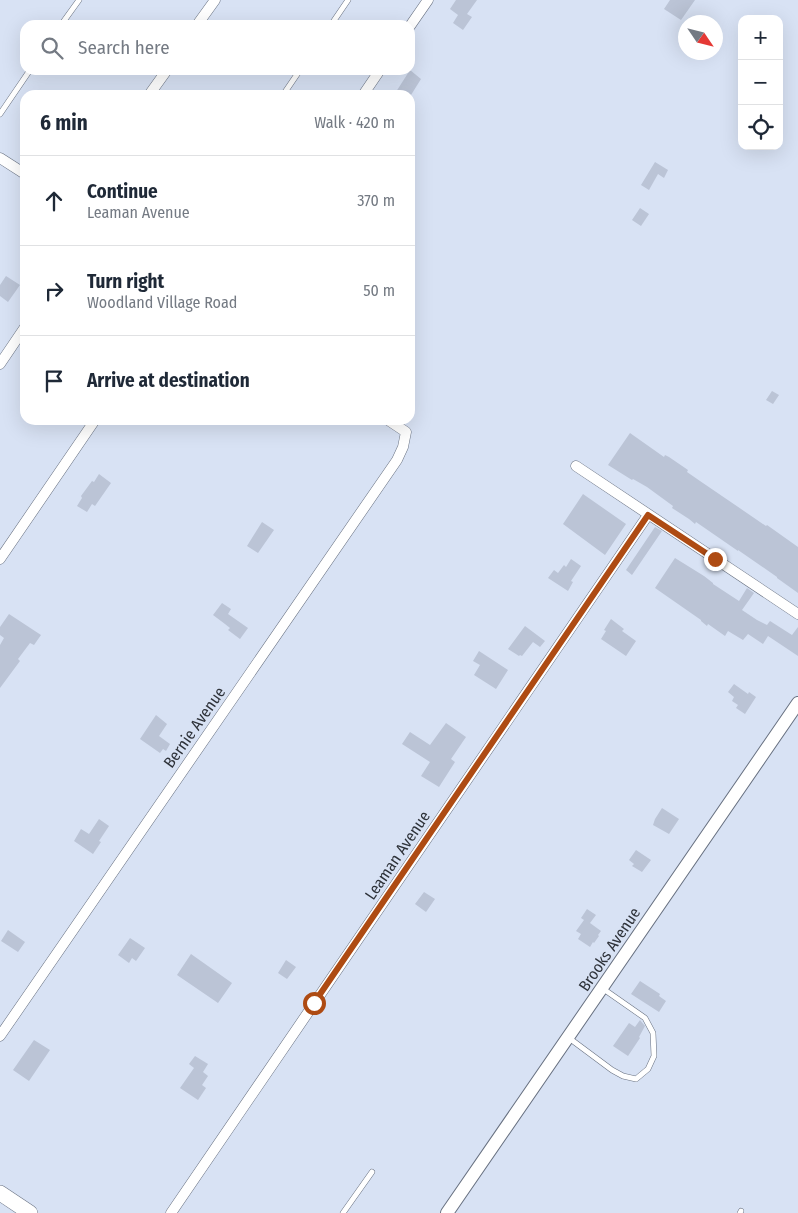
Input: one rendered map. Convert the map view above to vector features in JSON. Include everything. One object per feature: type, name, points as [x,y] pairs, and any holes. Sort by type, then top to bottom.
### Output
[{"type":"main road","points":[[0,1193],[30,1213]]},
{"type":"street","points":[[200,20],[214,0]]},
{"type":"street","points":[[414,20],[428,0]]},
{"type":"street","points":[[152,90],[163,75]]},
{"type":"street","points":[[366,90],[377,75]]},
{"type":"street","points":[[0,158],[20,171]]},
{"type":"street","points":[[0,364],[20,334]]},
{"type":"street","points":[[0,559],[92,425]]},
{"type":"street","name":"Bernie Avenue","points":[[0,1036],[397,460],[406,432],[396,425]]},
{"type":"street","points":[[576,466],[798,614]]},
{"type":"street","name":"Leaman Avenue","points":[[171,1213],[648,515]]},
{"type":"street","name":"Brooks Avenue","points":[[447,1213],[798,702]]},
{"type":"lane","points":[[65,20],[79,0]]},
{"type":"lane","points":[[334,20],[348,0]]},
{"type":"lane","points":[[0,114],[27,75]]},
{"type":"lane","points":[[286,90],[297,75]]},
{"type":"lane","points":[[568,1037],[612,1070],[624,1076],[636,1079],[648,1069],[654,1056],[654,1043],[653,1033],[646,1018],[602,988]]},
{"type":"lane","points":[[343,1213],[372,1172]]},
{"type":"building","points":[[456,0],[477,0],[467,14],[472,17],[463,30],[453,23],[458,15],[450,9]]},
{"type":"building","points":[[670,0],[695,0],[684,15],[678,15],[678,18],[664,9]]},
{"type":"building","points":[[415,74],[421,79],[414,90],[397,90],[407,75]]},
{"type":"building","points":[[655,162],[668,170],[664,178],[658,174],[649,190],[641,185]]},
{"type":"building","points":[[640,208],[649,214],[641,226],[632,220]]},
{"type":"building","points":[[6,276],[20,285],[8,302],[0,296],[0,285]]},
{"type":"building","points":[[772,391],[779,395],[773,404],[766,400]]},
{"type":"building","points":[[630,433],[664,457],[665,455],[669,457],[688,470],[687,472],[798,547],[798,593],[738,550],[672,508],[673,506],[647,487],[608,465]]},
{"type":"building","points":[[99,474],[111,483],[95,506],[92,504],[87,512],[77,506],[82,498],[81,496]]},
{"type":"building","points":[[583,494],[626,524],[605,555],[563,524]]},
{"type":"building","points":[[262,522],[274,530],[258,553],[247,546]]},
{"type":"building","points":[[655,527],[662,531],[632,575],[626,570]]},
{"type":"building","points":[[675,558],[739,601],[747,588],[754,593],[742,610],[757,620],[767,625],[770,621],[792,635],[798,627],[798,656],[768,636],[763,644],[748,634],[743,640],[728,631],[725,636],[708,624],[707,626],[655,588]]},
{"type":"building","points":[[571,559],[581,566],[571,581],[573,582],[568,591],[548,578],[554,570],[558,573],[564,565],[566,567]]},
{"type":"building","points":[[222,603],[231,609],[228,614],[248,628],[240,639],[228,630],[230,628],[213,615]]},
{"type":"building","points":[[9,614],[41,635],[34,645],[30,643],[18,659],[20,661],[0,688],[0,645],[4,638],[0,635],[0,627]]},
{"type":"building","points":[[611,619],[624,629],[622,631],[636,641],[626,656],[601,639]]},
{"type":"building","points":[[525,626],[545,641],[540,647],[533,642],[522,656],[519,656],[508,649]]},
{"type":"building","points":[[479,651],[508,670],[496,689],[474,675],[480,665],[473,661]]},
{"type":"building","points":[[734,684],[756,697],[745,714],[736,708],[738,705],[732,701],[734,697],[728,692]]},
{"type":"building","points":[[156,715],[167,724],[159,736],[170,744],[166,751],[163,749],[160,753],[140,739]]},
{"type":"building","points":[[446,723],[466,737],[451,759],[455,762],[439,787],[421,776],[430,762],[402,744],[410,732],[430,745]]},
{"type":"building","points":[[662,808],[679,819],[669,834],[653,825]]},
{"type":"building","points":[[99,819],[109,826],[93,854],[74,841],[81,829],[89,834]]},
{"type":"building","points":[[636,850],[651,860],[642,872],[632,866],[634,864],[629,860]]},
{"type":"building","points":[[424,892],[435,899],[426,912],[415,904]]},
{"type":"building","points":[[587,909],[596,915],[590,923],[601,931],[590,947],[578,939],[581,934],[576,931],[584,920],[581,918]]},
{"type":"building","points":[[8,930],[25,942],[18,952],[1,941]]},
{"type":"building","points":[[130,938],[145,948],[136,961],[132,958],[129,963],[118,955]]},
{"type":"building","points":[[191,954],[232,983],[218,1003],[177,975]]},
{"type":"building","points":[[286,960],[296,967],[287,979],[278,973]]},
{"type":"building","points":[[640,981],[660,994],[659,996],[666,1001],[659,1012],[631,994]]},
{"type":"building","points":[[640,1020],[645,1026],[640,1038],[628,1056],[613,1046],[629,1023],[635,1027]]},
{"type":"building","points":[[34,1040],[50,1050],[29,1081],[13,1070]]},
{"type":"building","points":[[195,1056],[208,1064],[203,1072],[208,1076],[202,1085],[206,1088],[198,1100],[180,1088],[194,1068],[189,1064]]},
{"type":"route","points":[[314,1003],[648,515],[715,559]]}]
